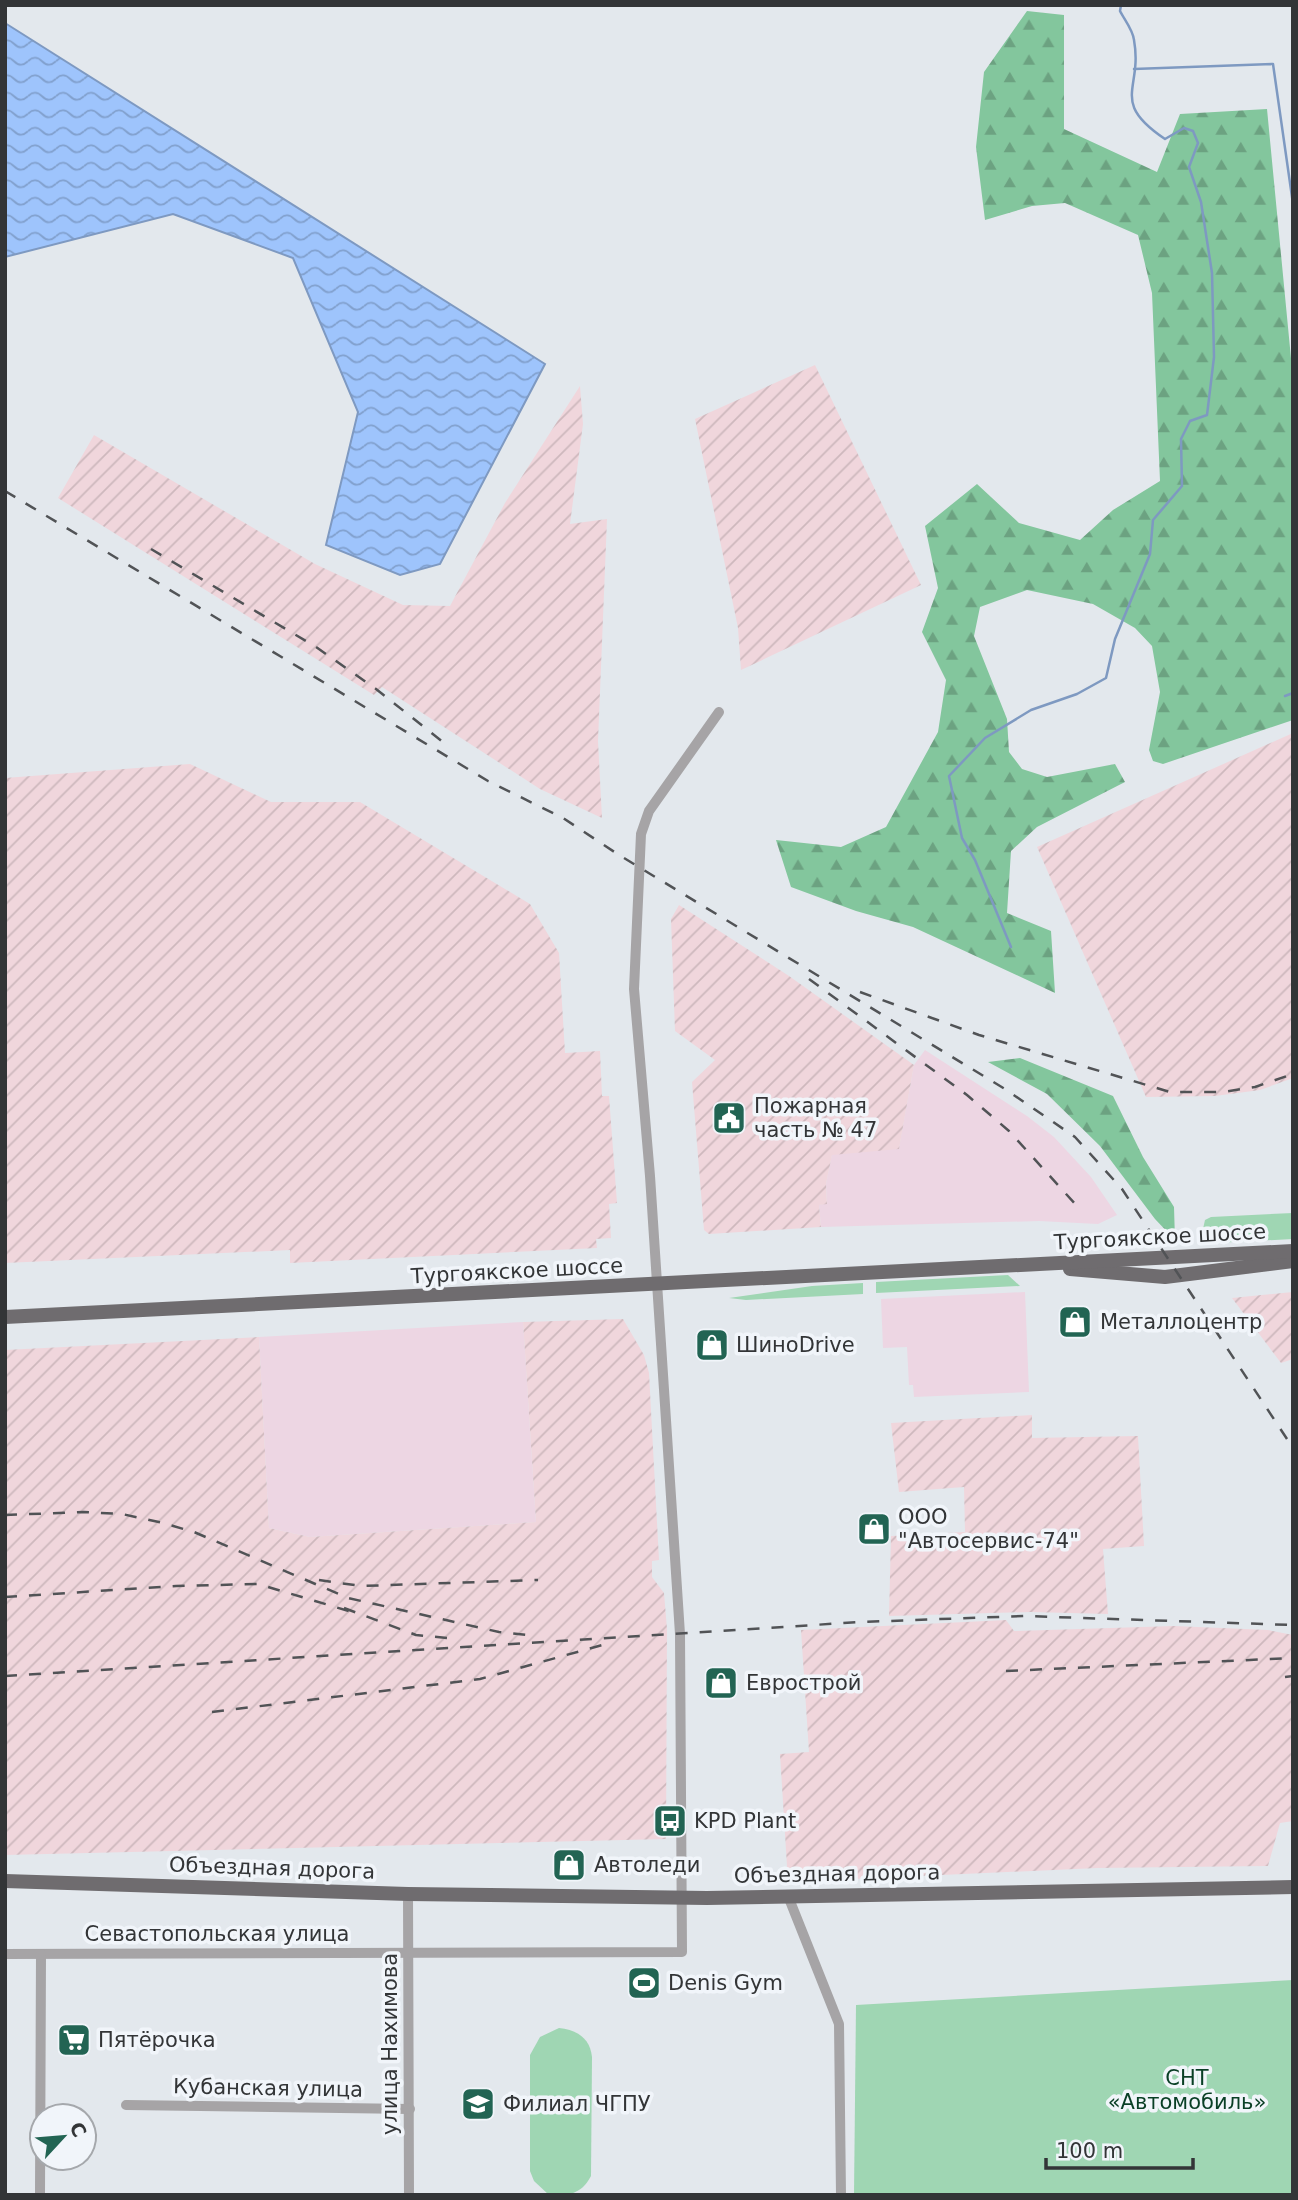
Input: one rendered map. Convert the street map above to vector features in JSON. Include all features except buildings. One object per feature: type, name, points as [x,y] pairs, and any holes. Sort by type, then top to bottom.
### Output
[{"type":"main road","name":"Тургоякское шоссе","points":[[5,1317],[657,1286],[1030,1266],[1105,1259],[1293,1251]]},
{"type":"main road","name":"Тургоякское шоссе","points":[[1030,1266],[1165,1277],[1293,1261]]},
{"type":"main road","name":"Объездная дорога","points":[[5,1881],[408,1894],[682,1897],[1293,1887]]},
{"type":"street","points":[[682,1897],[680,1634],[634,989],[641,834],[649,811],[719,712]]},
{"type":"street","name":"улица Нахимова","points":[[408,1894],[409,2195]]},
{"type":"street","points":[[788,1896],[839,2024],[841,2195]]},
{"type":"street","name":"Севастопольская улица","points":[[5,1954],[682,1952],[682,1897]]},
{"type":"street","points":[[40,2195],[41,1954]]},
{"type":"street","name":"Кубанская улица","points":[[126,2105],[410,2109]]},
{"type":"shaded area","points":[[815,365],[921,585],[741,670],[738,628],[695,419]]},
{"type":"shaded area","points":[[580,386],[583,424],[570,524],[607,519],[598,741],[602,818],[540,789],[382,687],[374,695],[58,498],[94,435],[315,564],[403,605],[450,606],[505,503]]},
{"type":"shaded area","points":[[1293,733],[1293,1078],[1260,1090],[1215,1096],[1146,1097],[1037,847]]},
{"type":"shaded area","points":[[190,764],[271,802],[360,802],[530,904],[559,953],[565,1053],[600,1051],[602,1096],[609,1096],[617,1203],[609,1204],[611,1238],[596,1239],[597,1248],[290,1263],[290,1250],[5,1263],[5,778]]},
{"type":"shaded area","points":[[679,905],[789,976],[914,1065],[899,1149],[832,1155],[826,1184],[827,1204],[819,1205],[821,1227],[709,1234],[704,1230],[692,1082],[715,1060],[675,1031],[671,919]]},
{"type":"shaded area","points":[[925,1050],[1027,1116],[1054,1137],[1091,1177],[1117,1215],[1098,1224],[1039,1221],[821,1227],[819,1205],[827,1203],[826,1184],[832,1154],[899,1148],[914,1065]]},
{"type":"shaded area","points":[[1025,1292],[1029,1392],[914,1397],[913,1385],[909,1385],[907,1347],[883,1348],[881,1299]]},
{"type":"shaded area","points":[[1293,1292],[1293,1359],[1281,1363],[1232,1298]]},
{"type":"shaded area","points":[[623,1319],[644,1355],[649,1373],[659,1560],[652,1561],[652,1577],[664,1593],[667,1629],[666,1839],[5,1855],[5,1350],[259,1337],[269,1528],[310,1537],[536,1522],[523,1322]]},
{"type":"shaded area","points":[[523,1322],[536,1522],[310,1537],[269,1528],[259,1337]]},
{"type":"shaded area","points":[[1032,1415],[1032,1438],[1138,1436],[1144,1546],[1103,1549],[1108,1614],[1031,1612],[889,1616],[891,1536],[965,1532],[964,1487],[899,1492],[891,1423]]},
{"type":"shaded area","points":[[1006,1620],[1014,1631],[1174,1626],[1268,1630],[1293,1635],[1293,1821],[1280,1823],[1268,1866],[1097,1868],[788,1882],[780,1754],[809,1752],[801,1630]]},
{"type":"green space","points":[[1027,11],[1064,15],[1064,129],[1157,172],[1180,114],[1267,109],[1293,379],[1293,720],[1163,764],[1153,761],[1149,750],[1160,692],[1152,646],[1135,628],[1093,604],[1027,590],[980,607],[974,636],[1007,719],[1009,752],[1022,769],[1047,777],[1115,764],[1125,782],[1037,827],[1011,851],[1007,913],[1051,931],[1055,993],[913,927],[856,911],[791,887],[776,840],[841,847],[886,827],[938,732],[946,680],[922,632],[938,588],[925,526],[977,484],[1019,523],[1080,540],[1113,510],[1160,481],[1152,293],[1138,235],[1065,203],[1032,206],[985,220],[976,147],[984,72]]},
{"type":"green space","points":[[1020,1058],[1113,1096],[1143,1157],[1174,1207],[1175,1240],[1155,1219],[1100,1146],[1047,1094],[988,1062]]},
{"type":"green space","points":[[1293,1213],[1293,1239],[1214,1243],[1208,1241],[1203,1229],[1205,1220],[1211,1217]]},
{"type":"green space","points":[[1008,1275],[1020,1286],[876,1293],[876,1282]]},
{"type":"green space","points":[[863,1283],[863,1294],[746,1300],[729,1298],[812,1286]]},
{"type":"green space","name":"СНТ «Автомобиль»","points":[[1293,1980],[1293,2195],[854,2195],[856,2005]]},
{"type":"green space","points":[[559,2028],[582,2036],[591,2050],[591,2176],[583,2187],[574,2193],[549,2195],[534,2181],[530,2171],[530,2055],[540,2037]]},
{"type":"water","points":[[5,23],[545,364],[440,564],[400,575],[326,545],[358,412],[293,258],[173,214],[5,257]]},
{"type":"waterway","points":[[1011,947],[975,860],[962,838],[949,776],[985,738],[1031,710],[1077,694],[1106,678],[1115,639],[1150,554],[1153,520],[1182,486],[1181,439],[1190,421],[1207,415],[1214,357],[1212,273],[1201,202],[1189,167],[1198,143],[1193,131],[1184,128],[1165,139],[1138,115],[1132,94],[1136,57],[1134,40],[1120,11],[1121,5]]},
{"type":"waterway","points":[[1134,69],[1273,64],[1293,204]]},
{"type":"waterway","points":[[1285,696],[1293,693]]},
{"type":"railway","points":[[5,491],[488,781],[563,818],[619,855],[1005,1089],[1075,1137],[1122,1189],[1293,1448]]},
{"type":"railway","points":[[151,549],[316,647],[376,689],[448,746]]},
{"type":"railway","points":[[809,979],[967,1095],[1009,1131],[1077,1206]]},
{"type":"railway","points":[[860,992],[979,1035],[1170,1092],[1223,1092],[1255,1087],[1293,1074]]},
{"type":"railway","points":[[5,1515],[84,1512],[122,1514],[163,1523],[194,1532],[348,1598],[499,1632],[528,1635]]},
{"type":"railway","points":[[319,1580],[361,1586],[538,1580]]},
{"type":"railway","points":[[5,1597],[176,1586],[258,1584],[352,1612]]},
{"type":"railway","points":[[344,1608],[416,1635],[458,1639]]},
{"type":"railway","points":[[5,1676],[861,1622],[1024,1616],[1293,1625]]},
{"type":"railway","points":[[212,1712],[480,1679],[606,1644]]},
{"type":"railway","points":[[1006,1671],[1293,1658]]},
{"type":"railway","points":[[1285,1677],[1293,1676]]},
{"type":"place","name":"Пожарная часть № 47","points":[[729,1118]]},
{"type":"place","name":"Металлоцентр","points":[[1075,1322]]},
{"type":"place","name":"ШиноDrive","points":[[712,1345]]},
{"type":"place","name":"ООО \"Автосервис-74\"","points":[[874,1529]]},
{"type":"place","name":"Еврострой","points":[[721,1683]]},
{"type":"place","name":"KPD Plant","points":[[670,1821]]},
{"type":"place","name":"Автоледи","points":[[569,1865]]},
{"type":"place","name":"Denis Gym","points":[[644,1983]]},
{"type":"place","name":"Пятёрочка","points":[[74,2040]]},
{"type":"place","name":"Филиал ЧГПУ","points":[[478,2104]]}]
